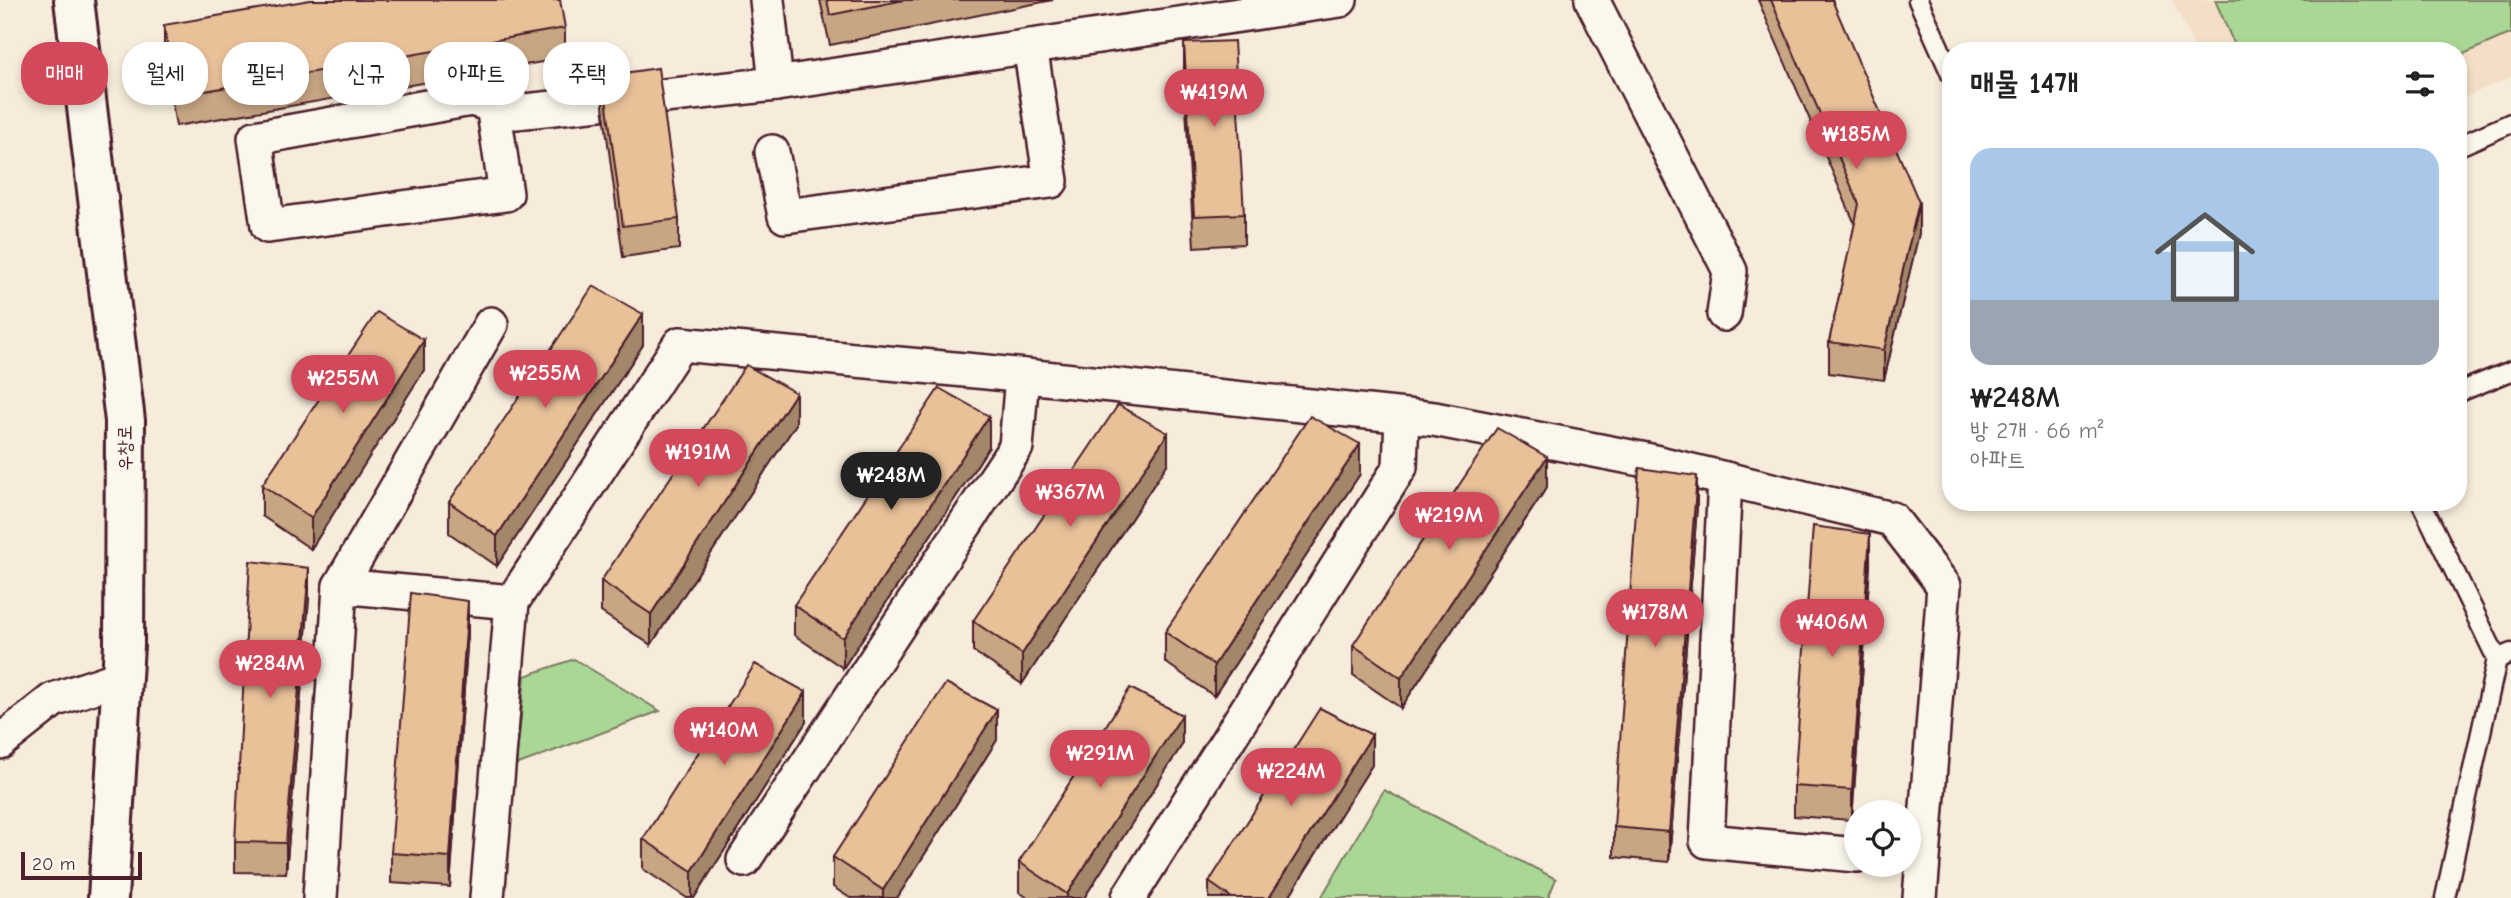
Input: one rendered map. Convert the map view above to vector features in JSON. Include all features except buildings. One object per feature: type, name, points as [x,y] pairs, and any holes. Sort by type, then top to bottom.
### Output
[{"type":"main road","name":"우창로","points":[[74,0],[125,421],[122,677],[108,898]]},
{"type":"street","points":[[767,0],[776,84]]},
{"type":"street","points":[[493,105],[506,194],[268,226],[255,138],[471,99],[493,105],[516,112],[776,84],[1340,0]]},
{"type":"street","points":[[1592,0],[1730,271],[1724,314]]},
{"type":"street","points":[[772,152],[785,216],[1051,181],[1030,46]]},
{"type":"street","points":[[320,898],[340,586],[491,324]]},
{"type":"street","points":[[487,898],[512,602],[680,344],[1434,419],[1646,460],[1892,519],[1944,586],[1921,812]]},
{"type":"street","points":[[744,860],[1016,447],[1022,376]]},
{"type":"street","points":[[1129,897],[1400,467],[1402,416]]},
{"type":"street","points":[[1725,479],[1707,841],[1844,854]]},
{"type":"street","points":[[340,586],[512,602]]},
{"type":"street","points":[[0,742],[53,700],[122,677]]},
{"type":"street","points":[[1918,877],[1920,898]]},
{"type":"lane","points":[[1917,0],[1942,54]]},
{"type":"lane","points":[[2467,142],[2511,123]]},
{"type":"lane","points":[[2467,389],[2511,371]]},
{"type":"lane","points":[[2426,511],[2504,656],[2445,898]]},
{"type":"shaded area","points":[[2172,0],[2511,0],[2511,77],[2467,96],[2467,42],[2192,42]]},
{"type":"green space","points":[[2215,0],[2511,0],[2511,33],[2467,52],[2467,42],[2233,42]]},
{"type":"green space","points":[[574,659],[660,711],[516,765],[525,676]]},
{"type":"green space","points":[[1384,790],[1556,879],[1548,898],[1321,898]]}]
